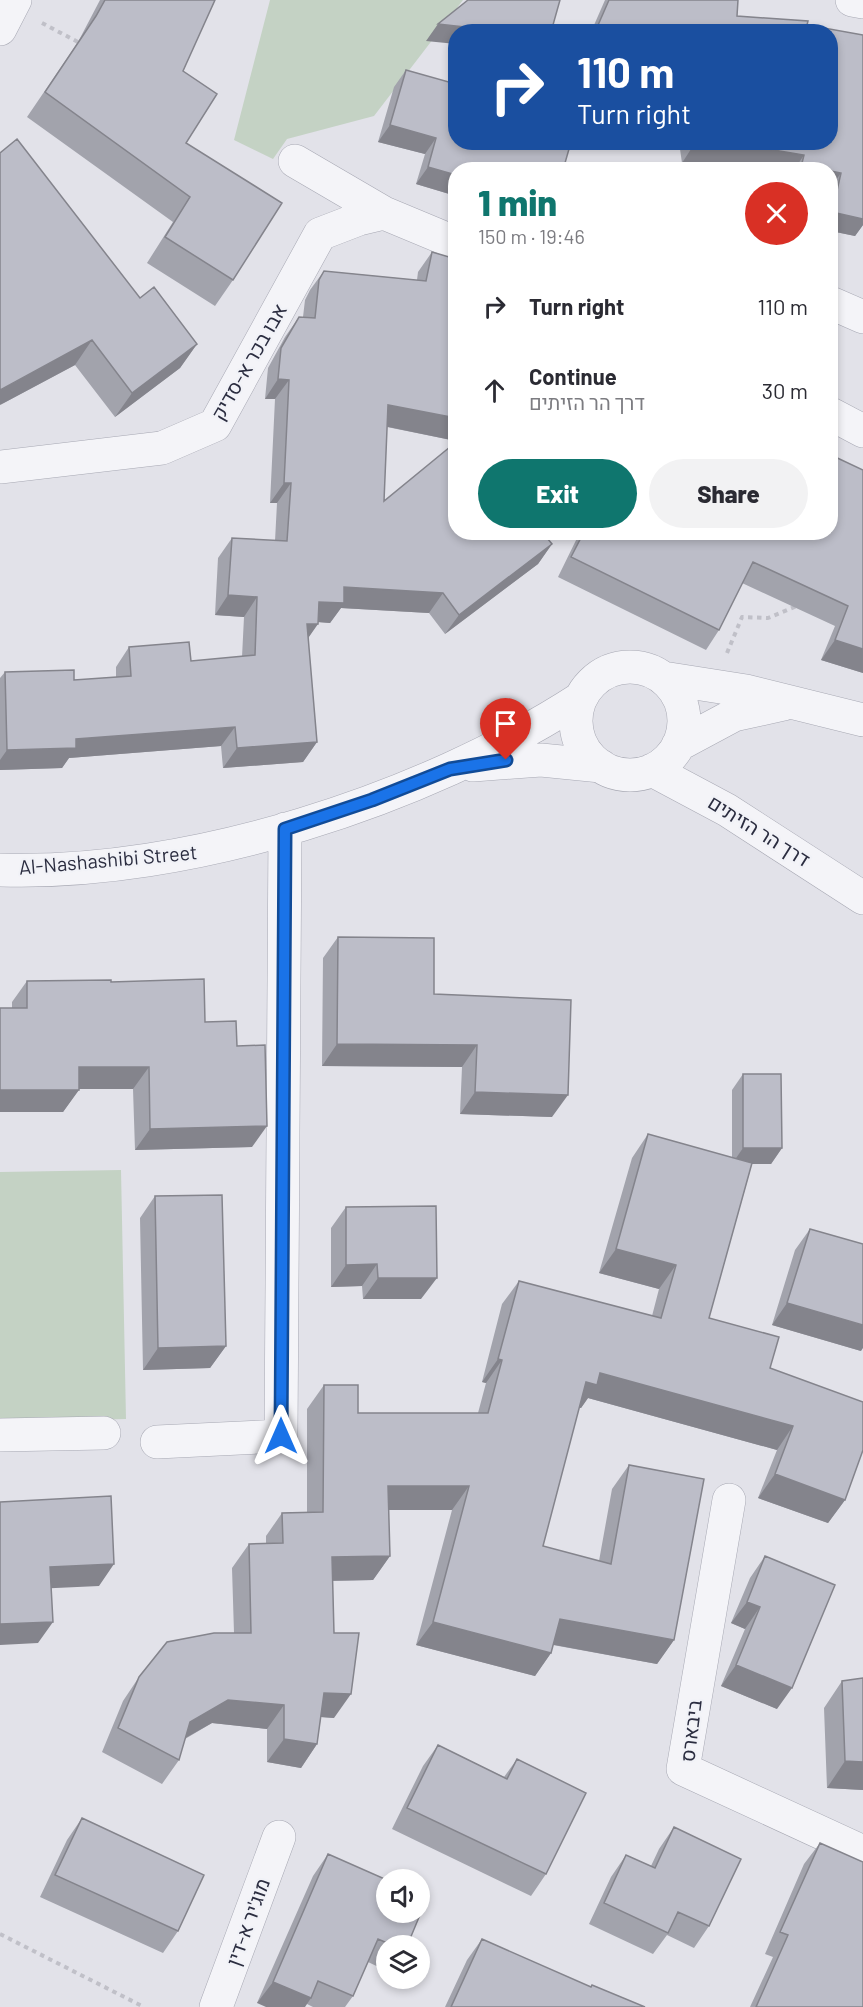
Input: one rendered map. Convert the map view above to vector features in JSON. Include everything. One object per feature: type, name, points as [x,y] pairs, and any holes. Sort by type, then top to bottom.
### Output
[{"type":"street","points":[[852,0],[863,2]]},
{"type":"street","points":[[0,29],[25,10]]},
{"type":"street","points":[[295,161],[384,213],[448,240]]},
{"type":"street","name":"אבו בכר א-סדיק","points":[[0,466],[162,448],[215,425],[320,234],[359,219],[384,213]]},
{"type":"street","points":[[838,306],[863,317]]},
{"type":"street","points":[[838,418],[863,431]]},
{"type":"street","points":[[600,766],[580,743],[576,728],[576,712],[590,684],[603,674],[618,669],[649,670],[663,678],[801,704],[863,720]]},
{"type":"street","points":[[450,769],[520,760],[600,766],[626,775],[652,770],[671,755],[683,731],[680,702],[663,678]]},
{"type":"street","points":[[450,769],[538,724],[581,698]]},
{"type":"street","points":[[678,745],[734,715],[782,704],[801,704]]},
{"type":"street","name":"Al-Nashashibi Street","points":[[1,870],[162,859],[214,849],[285,829],[372,800],[450,769]]},
{"type":"street","name":"דרך הר הזיתים","points":[[652,770],[710,800],[863,898]]},
{"type":"street","points":[[157,1442],[281,1436],[285,829]]},
{"type":"street","points":[[0,1435],[104,1433]]},
{"type":"street","name":"ביבארס","points":[[729,1500],[683,1769],[863,1852]]},
{"type":"street","name":"מוג'יר א-דין","points":[[216,2007],[279,1837]]},
{"type":"path","points":[[25,10],[78,42]]},
{"type":"path","points":[[713,686],[742,617],[768,618],[795,609],[802,600]]},
{"type":"path","points":[[0,1934],[144,2007]]},
{"type":"green space","points":[[270,0],[463,0],[374,116],[287,139],[273,159],[234,140]]},
{"type":"green space","points":[[121,1170],[126,1419],[0,1422],[0,1172]]},
{"type":"building","points":[[105,0],[215,0],[183,71],[217,94],[186,143],[282,203],[233,280],[165,237],[190,197],[45,92]]},
{"type":"building","points":[[468,0],[560,0],[553,24],[438,24]]},
{"type":"building","points":[[609,0],[738,0],[737,16],[808,21],[807,24],[598,24]]},
{"type":"building","points":[[838,31],[863,35],[863,219],[838,213],[838,186],[841,173],[838,172],[838,162],[802,162],[804,155],[774,150],[838,150]]},
{"type":"building","points":[[406,70],[448,82],[448,150],[569,150],[565,162],[448,162],[448,173],[428,167],[436,138],[390,125]]},
{"type":"building","points":[[17,139],[140,298],[154,287],[197,344],[132,393],[92,340],[0,390],[0,153]]},
{"type":"building","points":[[432,252],[448,257],[448,416],[388,405],[384,501],[448,449],[448,540],[549,540],[552,544],[459,615],[443,593],[344,587],[344,603],[319,602],[318,624],[307,624],[317,742],[237,748],[235,727],[76,739],[76,748],[7,750],[5,672],[74,670],[74,680],[131,676],[129,647],[189,642],[191,661],[255,655],[257,597],[228,595],[232,538],[287,541],[291,483],[284,483],[289,380],[278,379],[281,348],[299,317],[315,318],[319,280],[324,271],[426,281]]},
{"type":"building","points":[[838,458],[863,470],[863,649],[835,640],[848,606],[753,562],[719,630],[571,557],[580,540],[838,540]]},
{"type":"building","points":[[338,937],[434,938],[434,994],[571,1000],[568,1095],[475,1092],[477,1045],[337,1044]]},
{"type":"building","points":[[204,979],[205,1022],[236,1021],[237,1046],[265,1045],[267,1126],[150,1129],[149,1067],[79,1067],[79,1090],[0,1090],[0,1008],[27,1008],[27,981],[111,980],[111,982]]},
{"type":"building","points":[[743,1074],[781,1074],[782,1148],[743,1148]]},
{"type":"building","points":[[648,1134],[752,1163],[709,1318],[779,1337],[770,1368],[863,1402],[863,1450],[845,1500],[775,1474],[793,1426],[600,1373],[597,1385],[586,1382],[543,1546],[611,1564],[629,1465],[704,1479],[674,1640],[560,1619],[551,1653],[433,1622],[469,1486],[388,1486],[390,1556],[332,1557],[334,1633],[359,1633],[351,1694],[324,1693],[317,1744],[284,1739],[284,1705],[228,1700],[190,1722],[179,1760],[118,1728],[139,1677],[167,1642],[214,1633],[251,1633],[249,1544],[283,1543],[282,1513],[323,1512],[324,1385],[358,1385],[358,1413],[488,1413],[502,1360],[498,1359],[519,1281],[661,1318],[676,1265],[616,1249]]},
{"type":"building","points":[[222,1195],[226,1346],[158,1348],[155,1196]]},
{"type":"building","points":[[436,1206],[437,1278],[378,1278],[377,1264],[346,1265],[346,1207]]},
{"type":"building","points":[[810,1229],[863,1244],[863,1325],[787,1303]]},
{"type":"building","points":[[111,1496],[114,1564],[50,1567],[53,1622],[0,1624],[0,1502]]},
{"type":"building","points":[[765,1556],[835,1585],[792,1688],[736,1665],[760,1607],[747,1602]]},
{"type":"building","points":[[863,1678],[863,1762],[845,1761],[842,1681]]},
{"type":"building","points":[[438,1745],[507,1779],[517,1759],[586,1793],[546,1874],[407,1808]]},
{"type":"building","points":[[82,1818],[204,1875],[178,1931],[55,1875]]},
{"type":"building","points":[[674,1827],[741,1859],[709,1926],[678,1912],[668,1933],[604,1903],[626,1855],[655,1868]]},
{"type":"building","points":[[820,1843],[863,1862],[863,2007],[756,2007],[788,1935],[780,1932]]},
{"type":"building","points":[[328,1854],[376,1875],[376,1923],[417,1923],[412,1935],[376,1935],[376,1944],[353,1996],[318,1981],[311,1998],[273,1982]]},
{"type":"building","points":[[482,1939],[591,1987],[592,1985],[645,2007],[451,2007]]},
{"type":"route","points":[[281,1436],[285,829],[372,800],[450,769],[506,760]]}]
